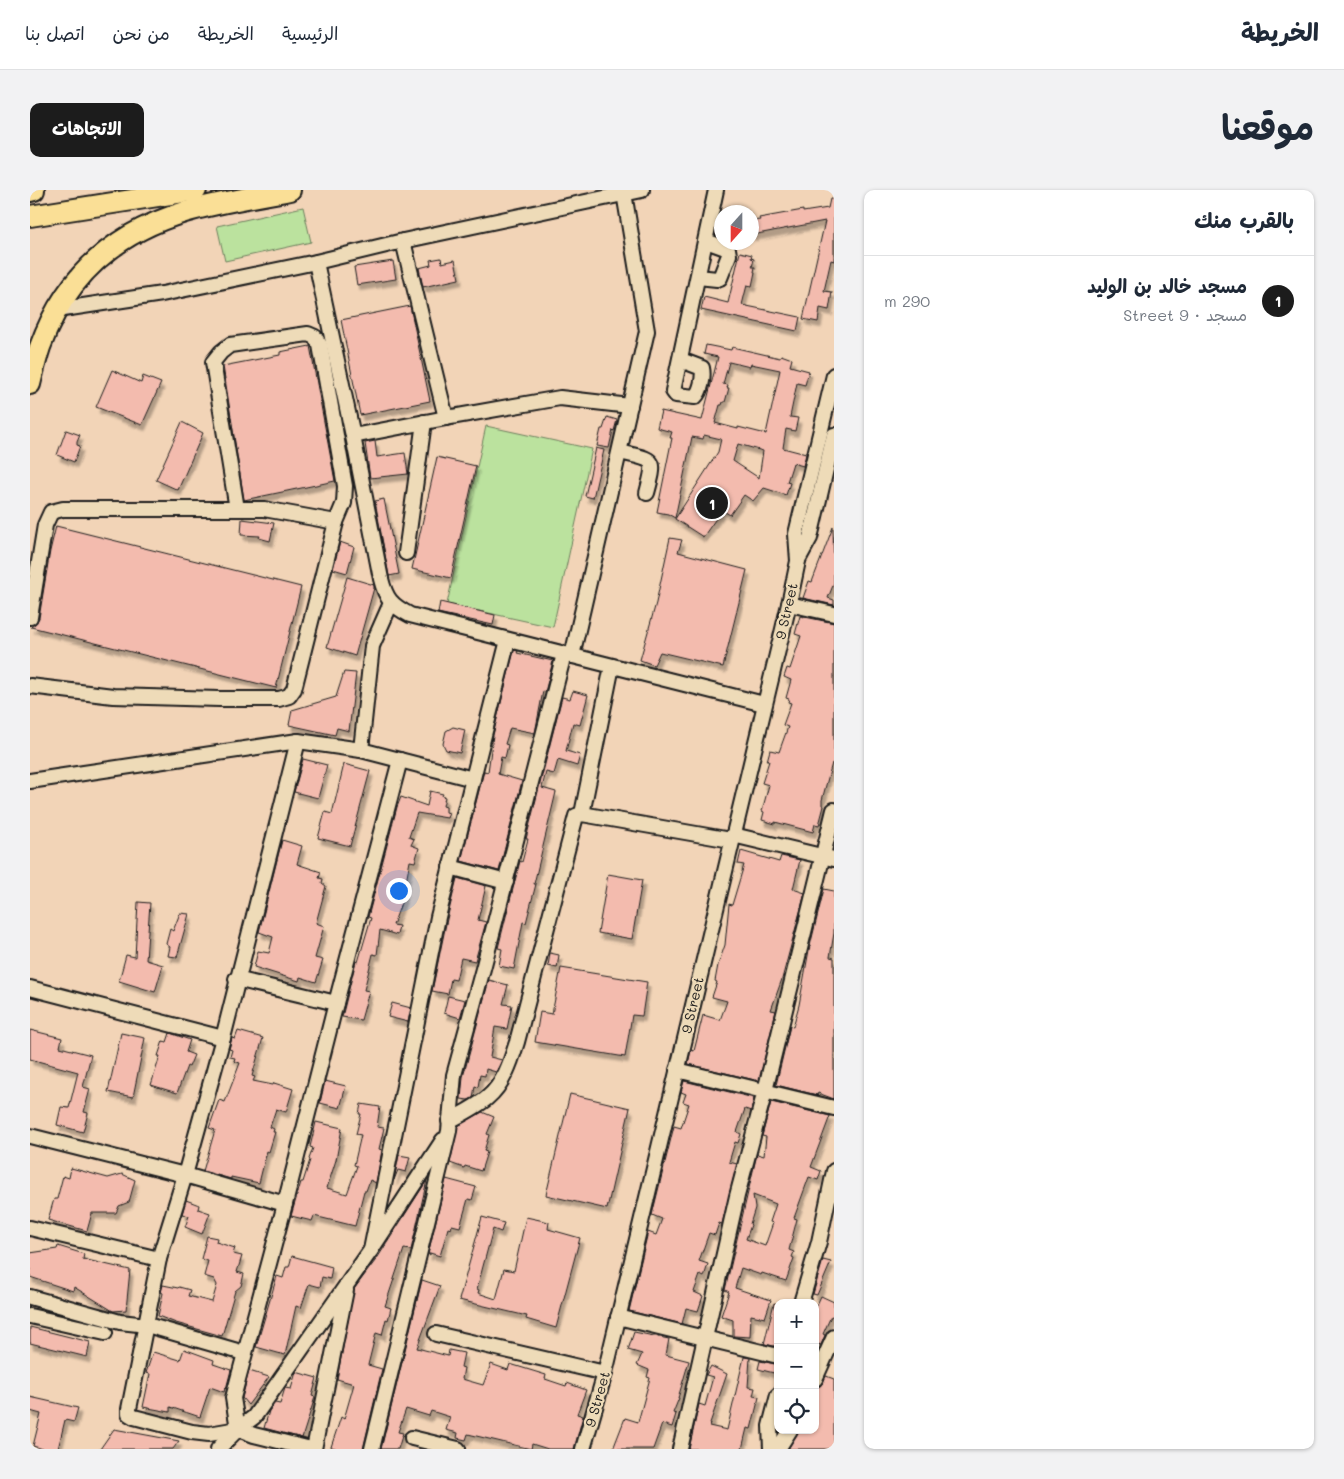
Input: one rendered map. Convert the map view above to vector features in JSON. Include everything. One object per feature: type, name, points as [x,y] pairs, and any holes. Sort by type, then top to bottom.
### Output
[{"type":"highway","points":[[30,191],[34,190]]},
{"type":"highway","points":[[30,216],[196,190]]},
{"type":"highway","points":[[30,384],[40,347],[73,285],[94,261],[115,244],[140,230],[185,212],[290,190]]},
{"type":"street","points":[[58,310],[162,294],[642,190]]},
{"type":"street","points":[[681,360],[716,190]]},
{"type":"street","points":[[372,1449],[449,1126],[454,1075],[568,655],[620,452],[648,331],[624,193]]},
{"type":"street","points":[[403,241],[446,418]]},
{"type":"street","points":[[698,277],[720,278],[729,256],[728,249],[706,241]]},
{"type":"street","points":[[316,262],[381,579],[385,594],[391,603],[410,615],[764,704]]},
{"type":"street","points":[[30,686],[113,696],[279,699],[289,696],[294,689],[336,522],[344,503],[346,486],[320,345],[315,337],[308,334],[230,346],[221,352],[213,362],[237,509]]},
{"type":"street","name":"9 Street","points":[[583,1449],[605,1373],[789,604],[798,560],[796,534],[832,390],[834,375]]},
{"type":"street","points":[[353,436],[560,398],[630,406]]},
{"type":"street","points":[[406,553],[424,422]]},
{"type":"street","name":"9 Street","points":[[798,560],[810,538],[834,435]]},
{"type":"street","points":[[620,452],[648,460],[653,464],[647,493]]},
{"type":"street","points":[[30,618],[45,525],[51,512],[63,509],[264,509],[336,522]]},
{"type":"street","points":[[361,750],[372,646],[391,603]]},
{"type":"street","points":[[789,604],[834,614]]},
{"type":"street","points":[[371,1250],[438,917],[508,640]]},
{"type":"street","points":[[582,814],[612,666]]},
{"type":"street","points":[[30,781],[298,741],[361,750],[473,779]]},
{"type":"street","points":[[298,741],[236,979],[223,1038],[159,1260],[129,1414],[134,1417],[192,1432],[209,1434],[238,1429],[254,1435],[312,1449],[347,1284]]},
{"type":"street","points":[[238,1429],[233,1398],[400,760]]},
{"type":"street","points":[[680,1449],[737,1196],[828,858],[834,810]]},
{"type":"street","points":[[218,1449],[238,1429],[254,1417],[371,1250],[449,1126],[487,1098],[504,1076],[517,1042],[576,816],[582,814],[732,838],[828,858]]},
{"type":"street","points":[[450,867],[506,882]]},
{"type":"street","points":[[236,979],[336,1003]]},
{"type":"street","points":[[30,988],[223,1038]]},
{"type":"street","points":[[677,1070],[834,1108]]},
{"type":"street","points":[[30,1136],[185,1175],[285,1204]]},
{"type":"street","points":[[802,1299],[819,1242],[834,1171]]},
{"type":"street","points":[[819,1242],[834,1207]]},
{"type":"street","points":[[30,1228],[159,1260]]},
{"type":"street","points":[[30,1296],[120,1322],[147,1325],[244,1353]]},
{"type":"street","points":[[30,1316],[105,1333]]},
{"type":"street","points":[[618,1317],[774,1355]]},
{"type":"street","points":[[436,1334],[605,1373]]},
{"type":"street","points":[[824,1364],[834,1337]]},
{"type":"street","points":[[771,1449],[770,1426],[774,1410]]},
{"type":"street","points":[[778,1449],[787,1434]]},
{"type":"street","points":[[412,1438],[458,1449]]},
{"type":"green space","points":[[303,207],[311,242],[225,261],[217,226]]},
{"type":"green space","points":[[486,426],[592,449],[553,627],[447,604]]},
{"type":"building","points":[[830,199],[834,199],[834,261],[831,260],[824,291],[832,292],[829,310],[820,308],[818,322],[803,319],[825,221],[759,234],[759,218],[803,210],[803,212],[828,208]]},
{"type":"building","points":[[740,252],[752,255],[751,258],[754,259],[752,267],[755,267],[752,286],[747,285],[742,305],[800,317],[797,331],[701,310],[704,297],[728,303]]},
{"type":"building","points":[[441,258],[442,263],[455,260],[459,279],[423,287],[419,268],[431,265],[430,260]]},
{"type":"building","points":[[393,261],[396,279],[357,285],[354,267]]},
{"type":"building","points":[[410,306],[430,401],[360,415],[341,320]]},
{"type":"building","points":[[706,345],[731,350],[732,347],[780,358],[781,355],[792,359],[790,366],[809,371],[805,385],[797,383],[790,417],[798,418],[795,431],[786,429],[783,448],[806,454],[803,466],[793,463],[787,482],[790,483],[786,495],[764,488],[753,501],[744,495],[730,515],[722,510],[703,537],[675,519],[718,452],[721,439],[704,435],[703,439],[692,437],[675,518],[668,514],[657,512],[672,432],[657,428],[661,411],[702,420],[718,357],[704,354]],"holes":[[[729,362],[750,367],[751,364],[780,370],[766,434],[715,423],[720,405],[725,402],[729,388],[727,388],[728,385],[723,384]],[[738,444],[763,451],[759,478],[733,461]]]},
{"type":"building","points":[[310,346],[335,481],[244,500],[223,366],[280,355],[280,352]]},
{"type":"building","points":[[112,370],[141,383],[143,376],[161,383],[142,425],[96,407]]},
{"type":"building","points":[[607,417],[617,420],[609,448],[597,446],[601,429],[603,429]]},
{"type":"building","points":[[182,422],[203,433],[178,490],[156,480]]},
{"type":"building","points":[[66,430],[80,435],[77,445],[80,446],[74,462],[57,455]]},
{"type":"building","points":[[375,441],[377,457],[405,453],[408,474],[370,478],[365,443]]},
{"type":"building","points":[[596,448],[604,450],[593,498],[585,496]]},
{"type":"building","points":[[437,457],[476,466],[451,578],[412,569]]},
{"type":"building","points":[[384,499],[399,574],[389,576],[375,501]]},
{"type":"building","points":[[242,519],[274,523],[270,541],[259,538],[260,536],[241,535]]},
{"type":"building","points":[[56,526],[301,587],[276,688],[31,627],[39,618]]},
{"type":"building","points":[[833,527],[834,583],[828,598],[834,600],[834,605],[803,598],[809,581],[812,582]]},
{"type":"building","points":[[670,538],[682,540],[678,552],[747,570],[723,667],[660,652],[654,665],[640,660],[656,603]]},
{"type":"building","points":[[340,542],[354,547],[347,573],[333,569]]},
{"type":"building","points":[[347,577],[374,585],[355,656],[327,647]]},
{"type":"building","points":[[440,602],[495,615],[493,625],[438,613]]},
{"type":"building","points":[[800,616],[834,623],[834,764],[832,763],[822,800],[822,805],[824,806],[819,825],[815,824],[813,832],[762,820],[764,812],[762,811],[769,785],[762,783],[769,761],[767,761],[770,750],[779,752],[788,727],[783,725],[791,703],[786,698],[791,680],[784,677],[787,668],[790,669],[801,636],[795,634]]},
{"type":"building","points":[[514,650],[518,651],[517,653],[553,661],[545,692],[543,691],[535,733],[510,728],[505,744],[508,745],[505,758],[501,757],[498,774],[522,781],[499,871],[461,861],[484,771],[488,772],[493,735]]},
{"type":"building","points":[[344,672],[356,673],[349,731],[337,728],[335,735],[289,725],[292,710],[336,697]]},
{"type":"building","points":[[573,691],[588,695],[580,725],[573,723],[566,751],[580,755],[577,766],[558,760],[554,774],[546,772],[542,788],[556,792],[534,884],[536,884],[526,923],[523,922],[514,969],[499,966],[502,949],[498,948],[520,861],[522,862],[528,839],[526,839],[562,697],[570,699]]},
{"type":"building","points":[[453,727],[465,730],[460,753],[446,750],[443,744],[446,731]]},
{"type":"building","points":[[303,759],[327,765],[318,798],[294,792]]},
{"type":"building","points":[[344,764],[370,771],[350,846],[318,838],[325,812],[332,814]]},
{"type":"building","points":[[430,791],[443,794],[442,796],[445,797],[443,806],[446,807],[446,812],[449,813],[447,818],[417,813],[409,837],[414,839],[411,845],[419,848],[415,862],[410,861],[403,898],[393,925],[399,926],[397,935],[380,930],[377,955],[373,954],[364,990],[369,991],[361,1020],[342,1017],[356,961],[358,962],[371,918],[368,917],[397,807],[401,797],[427,806]]},
{"type":"building","points":[[282,840],[302,846],[297,864],[321,872],[319,878],[323,879],[322,883],[326,886],[316,923],[324,926],[315,958],[323,960],[316,982],[300,977],[299,981],[254,967],[258,951],[269,953],[273,937],[259,932]]},
{"type":"building","points":[[741,851],[779,862],[781,856],[800,860],[793,889],[805,893],[782,979],[771,1010],[776,1011],[759,1081],[688,1064],[691,1050],[694,1051],[703,1015],[720,1020],[727,1001],[712,997],[717,982],[715,981],[718,965],[725,945],[729,904],[732,905],[744,865],[738,864]]},
{"type":"building","points":[[608,874],[642,880],[632,939],[598,933]]},
{"type":"building","points":[[457,878],[486,886],[478,920],[486,922],[475,961],[461,958],[456,980],[451,979],[448,994],[432,991]]},
{"type":"building","points":[[824,889],[834,891],[834,933],[830,957],[834,958],[834,1099],[818,1093],[817,1095],[776,1085],[790,1026],[793,1027],[799,1005],[809,950]]},
{"type":"building","points":[[138,902],[150,903],[146,960],[163,965],[155,992],[119,981],[126,955],[135,957]]},
{"type":"building","points":[[180,913],[189,914],[177,957],[168,956],[170,947],[166,944],[170,929],[173,931]]},
{"type":"building","points":[[550,953],[559,955],[557,968],[548,966]]},
{"type":"building","points":[[561,968],[647,982],[642,1016],[632,1015],[625,1057],[535,1042],[540,1012],[552,1014]]},
{"type":"building","points":[[489,980],[508,985],[503,1004],[512,1005],[507,1029],[495,1027],[490,1057],[502,1060],[496,1072],[486,1069],[485,1076],[480,1075],[478,1087],[475,1086],[473,1098],[468,1100],[461,1099],[463,1077]]},
{"type":"building","points":[[448,996],[465,1000],[460,1018],[444,1013]]},
{"type":"building","points":[[392,1003],[411,1008],[408,1022],[388,1017]]},
{"type":"building","points":[[30,1030],[62,1038],[60,1047],[91,1055],[83,1087],[90,1089],[84,1112],[88,1113],[83,1132],[57,1125],[61,1107],[69,1108],[78,1072],[30,1059]]},
{"type":"building","points":[[238,1031],[263,1038],[252,1076],[255,1077],[253,1081],[273,1085],[274,1083],[293,1089],[286,1112],[276,1109],[270,1127],[275,1132],[269,1152],[267,1151],[259,1183],[231,1177],[231,1179],[203,1171],[215,1130],[209,1128],[219,1100],[225,1102],[240,1063],[234,1061],[235,1058],[230,1057],[232,1050],[229,1049],[232,1038],[235,1039]]},
{"type":"building","points":[[121,1033],[145,1038],[133,1097],[108,1092]]},
{"type":"building","points":[[170,1033],[190,1040],[186,1052],[194,1055],[189,1067],[187,1066],[177,1093],[151,1085],[163,1041],[167,1042]]},
{"type":"building","points":[[325,1081],[346,1086],[340,1108],[320,1103]]},
{"type":"building","points":[[684,1081],[754,1098],[751,1111],[745,1109],[737,1132],[741,1134],[738,1143],[735,1142],[729,1162],[737,1164],[722,1224],[719,1223],[715,1235],[709,1233],[699,1261],[708,1264],[704,1277],[700,1275],[694,1292],[703,1296],[698,1311],[686,1308],[682,1324],[629,1311],[648,1232],[656,1235],[662,1219],[652,1215],[674,1126],[681,1128],[689,1104],[683,1102],[686,1094],[681,1092]]},
{"type":"building","points":[[570,1094],[630,1108],[607,1209],[546,1195]]},
{"type":"building","points":[[771,1102],[830,1116],[811,1167],[821,1171],[818,1180],[809,1177],[794,1218],[797,1219],[789,1250],[794,1252],[792,1257],[794,1258],[786,1281],[741,1268],[735,1288],[771,1300],[765,1318],[751,1315],[750,1337],[733,1336],[733,1320],[721,1316],[729,1292],[725,1290],[757,1154],[764,1156],[766,1137],[762,1136]],"holes":[[[753,1195],[776,1204],[770,1222],[773,1223],[765,1246],[746,1239],[755,1208]]]},
{"type":"building","points":[[361,1104],[380,1107],[377,1127],[384,1128],[379,1149],[382,1150],[376,1183],[370,1180],[366,1191],[364,1191],[355,1226],[314,1216],[312,1221],[291,1216],[310,1160],[313,1148],[310,1147],[316,1122],[342,1128],[336,1160],[327,1188],[347,1194],[357,1166],[354,1165],[361,1135],[356,1134],[361,1114],[359,1114]]},
{"type":"building","points":[[482,1112],[494,1117],[487,1134],[489,1135],[484,1151],[487,1152],[481,1171],[450,1163],[458,1126]]},
{"type":"building","points":[[399,1155],[410,1157],[406,1172],[398,1170],[394,1180]]},
{"type":"building","points":[[71,1168],[108,1178],[122,1174],[135,1180],[129,1202],[119,1206],[116,1213],[92,1213],[87,1231],[48,1220],[54,1199],[57,1199],[63,1176],[69,1178]]},
{"type":"building","points":[[446,1179],[476,1187],[472,1200],[468,1199],[460,1227],[452,1225],[451,1229],[448,1228],[440,1256],[430,1253],[430,1255],[428,1254]]},
{"type":"building","points":[[427,1180],[411,1250],[404,1249],[385,1306],[391,1308],[388,1320],[386,1319],[382,1335],[376,1333],[368,1365],[382,1369],[363,1449],[338,1449],[331,1447],[341,1417],[344,1419],[354,1384],[337,1379],[354,1289],[378,1257]]},
{"type":"building","points":[[186,1200],[199,1205],[198,1209],[210,1213],[202,1234],[185,1227],[189,1216],[182,1214]]},
{"type":"building","points":[[482,1217],[504,1223],[501,1232],[493,1229],[477,1289],[479,1290],[478,1293],[496,1299],[504,1269],[514,1271],[526,1217],[549,1222],[548,1229],[580,1238],[556,1328],[526,1319],[527,1316],[459,1300]]},
{"type":"building","points":[[207,1236],[217,1238],[216,1242],[235,1248],[233,1254],[242,1256],[237,1272],[244,1274],[241,1286],[235,1291],[222,1336],[158,1316],[163,1285],[190,1290],[188,1296],[212,1302],[217,1285],[214,1279],[204,1276],[208,1261],[201,1259]]},
{"type":"building","points":[[58,1246],[84,1254],[83,1259],[130,1270],[126,1310],[113,1311],[74,1287],[73,1291],[30,1277],[30,1253],[57,1249]]},
{"type":"building","points":[[292,1256],[332,1267],[330,1279],[322,1277],[320,1287],[309,1284],[301,1308],[296,1306],[285,1355],[256,1347],[277,1276],[283,1278]]},
{"type":"building","points":[[823,1260],[831,1262],[817,1295],[813,1294]]},
{"type":"building","points":[[422,1280],[440,1286],[417,1348],[448,1356],[449,1350],[464,1353],[461,1367],[464,1368],[462,1379],[483,1385],[491,1364],[508,1370],[510,1364],[546,1375],[545,1379],[566,1386],[567,1383],[586,1390],[577,1414],[583,1416],[574,1449],[548,1449],[532,1444],[531,1449],[468,1434],[466,1440],[457,1438],[458,1433],[446,1430],[450,1417],[431,1411],[429,1416],[406,1409],[398,1432],[403,1433],[398,1449],[381,1449]]},
{"type":"building","points":[[821,1296],[834,1302],[834,1317],[831,1316],[823,1334],[825,1335],[821,1345],[819,1344],[819,1300]]},
{"type":"building","points":[[774,1303],[774,1346],[764,1344]]},
{"type":"building","points":[[30,1327],[90,1342],[87,1357],[30,1343]]},
{"type":"building","points":[[634,1332],[669,1339],[666,1355],[689,1361],[673,1413],[676,1414],[672,1427],[662,1424],[653,1449],[613,1449],[625,1418],[638,1422],[650,1378],[647,1377],[649,1370],[637,1365],[642,1354],[628,1350]]},
{"type":"building","points":[[184,1349],[214,1360],[213,1364],[231,1370],[224,1392],[210,1387],[200,1417],[170,1407],[170,1412],[143,1407],[150,1374],[146,1373],[153,1352],[180,1360]]},
{"type":"building","points":[[744,1357],[750,1358],[748,1387],[755,1388],[753,1396],[759,1397],[751,1429],[747,1428],[742,1449],[689,1449],[699,1404],[705,1406],[713,1377],[706,1375],[711,1366],[727,1374],[709,1426],[727,1430]]},
{"type":"building","points":[[760,1361],[774,1364],[774,1373],[758,1369]]},
{"type":"building","points":[[249,1371],[269,1377],[248,1405],[242,1398]]},
{"type":"building","points":[[296,1372],[317,1378],[312,1396],[315,1397],[302,1438],[264,1428],[269,1411],[275,1403],[280,1404],[285,1388],[291,1389]]},
{"type":"building","points":[[826,1376],[834,1379],[834,1449],[788,1449],[797,1434],[819,1434],[819,1386],[823,1383]]},
{"type":"building","points":[[30,1397],[78,1408],[74,1422],[65,1420],[58,1449],[43,1449],[33,1446],[41,1414],[30,1411]]},
{"type":"building","points":[[114,1429],[179,1441],[173,1449],[100,1449]]},
{"type":"place","name":"مسجد خالد بن الوليد","points":[[712,503]]}]
